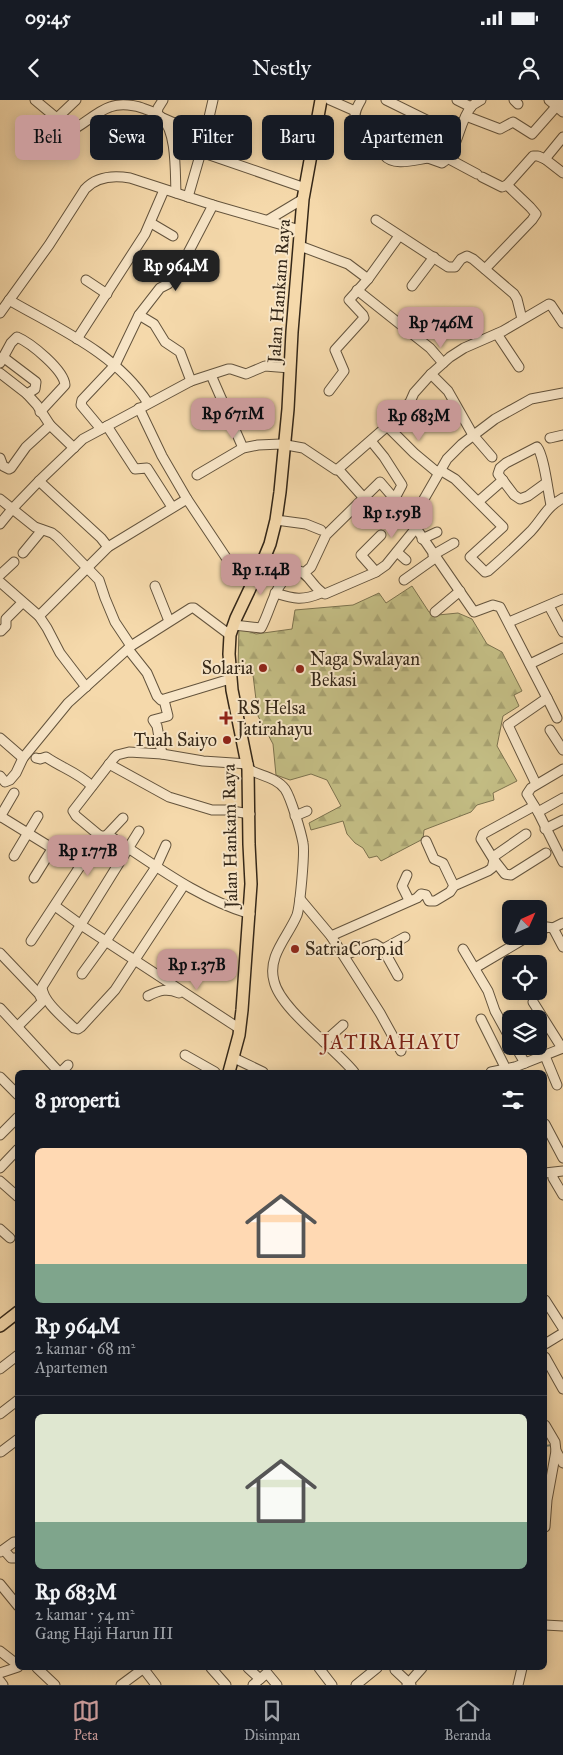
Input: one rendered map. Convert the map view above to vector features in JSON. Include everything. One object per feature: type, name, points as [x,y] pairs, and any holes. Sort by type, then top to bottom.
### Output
[{"type":"main road","name":"Jalan Hankam Raya","points":[[230,1070],[240,1032],[251,884],[249,844],[250,771],[230,679],[229,654],[232,630],[242,603],[270,544],[276,520],[284,444],[300,230],[304,193],[321,100]]},
{"type":"main road","points":[[0,1326],[15,1314]]},
{"type":"street","points":[[35,100],[53,115]]},
{"type":"street","points":[[60,115],[76,100]]},
{"type":"street","points":[[152,100],[161,110],[173,117]]},
{"type":"street","points":[[209,115],[213,100]]},
{"type":"street","points":[[330,100],[353,110]]},
{"type":"street","points":[[353,110],[361,100]]},
{"type":"street","points":[[386,100],[416,115]]},
{"type":"street","points":[[457,100],[471,107]]},
{"type":"street","points":[[461,127],[471,107],[481,100]]},
{"type":"street","points":[[466,116],[498,129],[513,122],[532,134],[555,102],[563,112]]},
{"type":"street","points":[[80,125],[107,108],[114,106],[161,110]]},
{"type":"street","points":[[161,110],[171,133],[176,193]]},
{"type":"street","points":[[353,110],[354,115]]},
{"type":"street","points":[[545,159],[563,137]]},
{"type":"street","points":[[451,160],[502,187],[507,185],[533,156],[545,159],[563,173]]},
{"type":"street","points":[[188,197],[199,160]]},
{"type":"street","points":[[221,160],[304,193]]},
{"type":"street","points":[[389,160],[397,162],[412,160]]},
{"type":"street","points":[[434,160],[442,163],[446,160]]},
{"type":"street","points":[[0,313],[49,245],[85,189],[101,178],[121,176],[300,230]]},
{"type":"street","points":[[485,269],[535,216],[530,207],[507,185]]},
{"type":"street","points":[[77,339],[151,222],[164,190]]},
{"type":"street","points":[[268,220],[304,193]]},
{"type":"street","points":[[172,507],[147,468],[134,469],[104,428],[81,402],[115,365],[139,315],[160,288],[168,284],[177,274],[214,205]]},
{"type":"street","points":[[376,220],[448,267],[453,268],[467,256],[514,294],[522,319]]},
{"type":"street","points":[[151,222],[173,236]]},
{"type":"street","points":[[329,391],[344,371],[335,350],[364,318],[349,300],[368,279],[399,236]]},
{"type":"street","points":[[300,246],[348,264],[368,279]]},
{"type":"street","points":[[412,286],[434,257]]},
{"type":"street","points":[[86,280],[107,294]]},
{"type":"street","points":[[357,290],[430,348],[443,363]]},
{"type":"street","points":[[9,300],[91,347],[132,380],[148,402]]},
{"type":"street","points":[[338,470],[387,426],[410,402],[414,393],[431,374],[464,348],[497,334],[549,304],[563,322]]},
{"type":"street","points":[[139,315],[154,324],[164,342],[180,352],[190,381]]},
{"type":"street","points":[[497,334],[519,367]]},
{"type":"street","points":[[27,394],[35,389],[36,382],[2,360],[15,338],[19,338],[49,361],[63,378],[65,385],[40,412]]},
{"type":"street","points":[[0,524],[12,508],[84,439],[148,402],[190,381],[231,368],[246,374],[265,366],[290,368]]},
{"type":"street","points":[[0,373],[27,394],[50,425],[74,448]]},
{"type":"street","points":[[431,374],[448,391],[473,435],[492,457]]},
{"type":"street","points":[[211,375],[243,448]]},
{"type":"street","points":[[275,593],[300,598],[308,598],[321,593],[328,594],[376,572],[386,565],[416,526],[421,505],[439,471],[451,454],[473,435],[506,412],[531,399],[563,393]]},
{"type":"street","points":[[139,408],[162,456],[227,559]]},
{"type":"street","points":[[0,458],[3,466],[11,468],[26,447],[50,425]]},
{"type":"street","points":[[387,426],[414,454],[455,479],[479,501],[502,527],[470,557],[485,572],[524,538],[551,505],[563,498]]},
{"type":"street","points":[[550,438],[563,435]]},
{"type":"street","points":[[371,440],[402,485],[394,500]]},
{"type":"street","points":[[198,475],[243,448],[258,445],[284,444],[303,448],[338,470],[364,498]]},
{"type":"street","points":[[546,483],[528,496],[520,499],[514,495],[498,474],[502,465],[537,447],[542,458],[551,505]]},
{"type":"street","points":[[479,501],[503,480]]},
{"type":"street","points":[[39,481],[101,538],[108,547]]},
{"type":"street","points":[[304,573],[312,568],[326,535],[380,482],[416,526],[434,557],[474,612],[492,605],[498,606],[509,622],[557,718]]},
{"type":"street","points":[[39,616],[108,547],[187,498]]},
{"type":"street","points":[[0,499],[35,527],[52,533],[57,537],[99,580],[115,622],[129,648],[147,673],[159,699],[164,700],[230,679]]},
{"type":"street","points":[[276,520],[306,524],[322,530]]},
{"type":"street","points":[[23,552],[42,530]]},
{"type":"street","points":[[422,539],[437,532]]},
{"type":"street","points":[[376,572],[361,555],[381,535]]},
{"type":"street","points":[[404,580],[454,543]]},
{"type":"street","points":[[397,552],[406,560]]},
{"type":"street","points":[[263,561],[289,571],[298,570],[304,573],[321,593]]},
{"type":"street","points":[[0,575],[14,562]]},
{"type":"street","points":[[0,776],[5,782],[10,780],[16,773],[23,758],[68,703],[129,648],[191,608],[232,630],[261,628],[275,593],[289,571]]},
{"type":"street","points":[[0,582],[39,616],[60,653],[86,687]]},
{"type":"street","points":[[155,586],[169,621]]},
{"type":"street","points":[[435,612],[460,591]]},
{"type":"street","points":[[509,622],[563,599]]},
{"type":"street","points":[[1,631],[6,626],[6,619],[22,603]]},
{"type":"street","points":[[549,606],[563,632]]},
{"type":"street","points":[[530,664],[563,648]]},
{"type":"street","points":[[536,784],[508,725],[547,698]]},
{"type":"street","points":[[162,754],[157,726],[149,721],[168,716],[164,700]]},
{"type":"street","points":[[550,730],[563,750]]},
{"type":"street","points":[[0,738],[23,758]]},
{"type":"street","points":[[250,914],[215,902],[184,885],[110,836],[103,836],[76,816],[74,811],[117,755],[129,752],[162,754],[203,761],[250,771],[273,780],[286,790],[304,844],[298,913],[272,962],[275,987],[284,1000],[352,1070]]},
{"type":"street","points":[[36,758],[46,757],[62,768],[77,773],[92,786]]},
{"type":"street","points":[[109,764],[169,797],[212,810],[250,814]]},
{"type":"street","points":[[562,858],[545,829],[528,792],[536,784],[563,769]]},
{"type":"street","points":[[14,793],[0,816],[81,866]]},
{"type":"street","points":[[546,852],[511,876],[505,874],[481,839],[483,834],[563,798]]},
{"type":"street","points":[[294,816],[306,811]]},
{"type":"street","points":[[14,856],[38,816]]},
{"type":"street","points":[[31,941],[103,836],[123,818]]},
{"type":"street","points":[[545,829],[563,820]]},
{"type":"street","points":[[18,1026],[44,999],[45,981],[139,831]]},
{"type":"street","points":[[331,936],[423,894],[426,895],[429,901],[435,901],[450,892],[454,886],[488,871],[492,868],[493,859],[526,834]]},
{"type":"street","points":[[426,841],[434,859],[443,863],[454,886]]},
{"type":"street","points":[[82,974],[156,866],[166,845]]},
{"type":"street","points":[[34,878],[52,849]]},
{"type":"street","points":[[407,875],[402,886],[409,900]]},
{"type":"street","points":[[0,953],[76,1029],[81,1027],[115,990],[184,885]]},
{"type":"street","points":[[300,899],[331,936],[344,955],[401,1050]]},
{"type":"street","points":[[55,906],[240,1032]]},
{"type":"street","points":[[548,927],[553,928],[563,923]]},
{"type":"street","points":[[553,928],[563,947]]},
{"type":"street","points":[[383,949],[405,937]]},
{"type":"street","points":[[344,955],[375,944],[383,949],[398,976]]},
{"type":"street","points":[[475,968],[514,945]]},
{"type":"street","points":[[463,948],[488,991],[502,1024]]},
{"type":"street","points":[[148,996],[165,989],[179,993],[240,1032]]},
{"type":"street","points":[[481,1019],[513,1069],[563,1048],[533,1002]]},
{"type":"street","points":[[0,1008],[58,1070]]},
{"type":"street","points":[[324,1042],[343,1024]]},
{"type":"street","points":[[185,1055],[211,1070]]},
{"type":"street","points":[[520,1055],[525,1063]]},
{"type":"street","points":[[545,1056],[557,1085]]},
{"type":"street","points":[[234,1058],[259,1070]]},
{"type":"street","points":[[62,1070],[68,1065]]},
{"type":"street","points":[[0,1077],[15,1092]]},
{"type":"street","points":[[0,1135],[15,1120]]},
{"type":"street","points":[[547,1131],[563,1158]]},
{"type":"street","points":[[0,1168],[15,1152]]},
{"type":"street","points":[[549,1173],[563,1171]]},
{"type":"street","points":[[549,1173],[554,1178],[563,1195]]},
{"type":"street","points":[[0,1181],[15,1194]]},
{"type":"street","points":[[0,1229],[10,1238]]},
{"type":"street","points":[[547,1303],[563,1328]]},
{"type":"street","points":[[547,1343],[563,1333]]},
{"type":"street","points":[[0,1369],[15,1357]]},
{"type":"street","points":[[547,1361],[563,1389]]},
{"type":"street","points":[[0,1414],[15,1402]]},
{"type":"street","points":[[547,1429],[563,1463]]},
{"type":"street","points":[[1,1452],[15,1441]]},
{"type":"street","points":[[547,1500],[556,1447]]},
{"type":"street","points":[[14,1542],[2,1551],[11,1558],[15,1558]]},
{"type":"street","points":[[0,1584],[15,1603]]},
{"type":"street","points":[[9,1596],[15,1592]]},
{"type":"street","points":[[547,1625],[563,1626]]},
{"type":"street","points":[[0,1651],[15,1664]]},
{"type":"street","points":[[0,1673],[15,1667]]},
{"type":"street","points":[[39,1670],[55,1685]]},
{"type":"street","points":[[126,1683],[141,1670]]},
{"type":"street","points":[[145,1670],[156,1685]]},
{"type":"street","points":[[214,1670],[223,1684]]},
{"type":"street","points":[[321,1670],[332,1685]]},
{"type":"street","points":[[356,1685],[375,1670]]},
{"type":"street","points":[[395,1670],[409,1684],[420,1670]]},
{"type":"street","points":[[518,1685],[522,1670]]},
{"type":"street","points":[[261,1676],[277,1685]]},
{"type":"street","points":[[0,1681],[3,1685]]},
{"type":"green space","points":[[412,586],[429,612],[438,615],[458,613],[472,619],[487,644],[502,652],[522,691],[514,695],[519,706],[503,716],[497,746],[517,781],[493,793],[494,800],[477,805],[471,812],[424,830],[423,839],[381,861],[377,856],[369,858],[363,848],[355,843],[347,834],[343,821],[311,830],[309,823],[341,806],[327,780],[311,774],[290,780],[276,775],[273,744],[258,716],[253,675],[238,669],[239,627],[256,634],[292,629],[295,610],[353,605],[379,593],[386,603]]},
{"type":"waterway","points":[[547,1446],[552,1445]]},
{"type":"place","name":"Solaria","points":[[263,668]]},
{"type":"place","name":"Naga Swalayan Bekasi","points":[[300,669]]},
{"type":"place","name":"RS Helsa Jatirahayu","points":[[226,718]]},
{"type":"place","name":"Tuah Saiyo","points":[[227,740]]},
{"type":"place","name":"SatriaCorp.id","points":[[295,949]]},
{"type":"district","name":"JATIRAHAYU","points":[[391,1042]]}]
